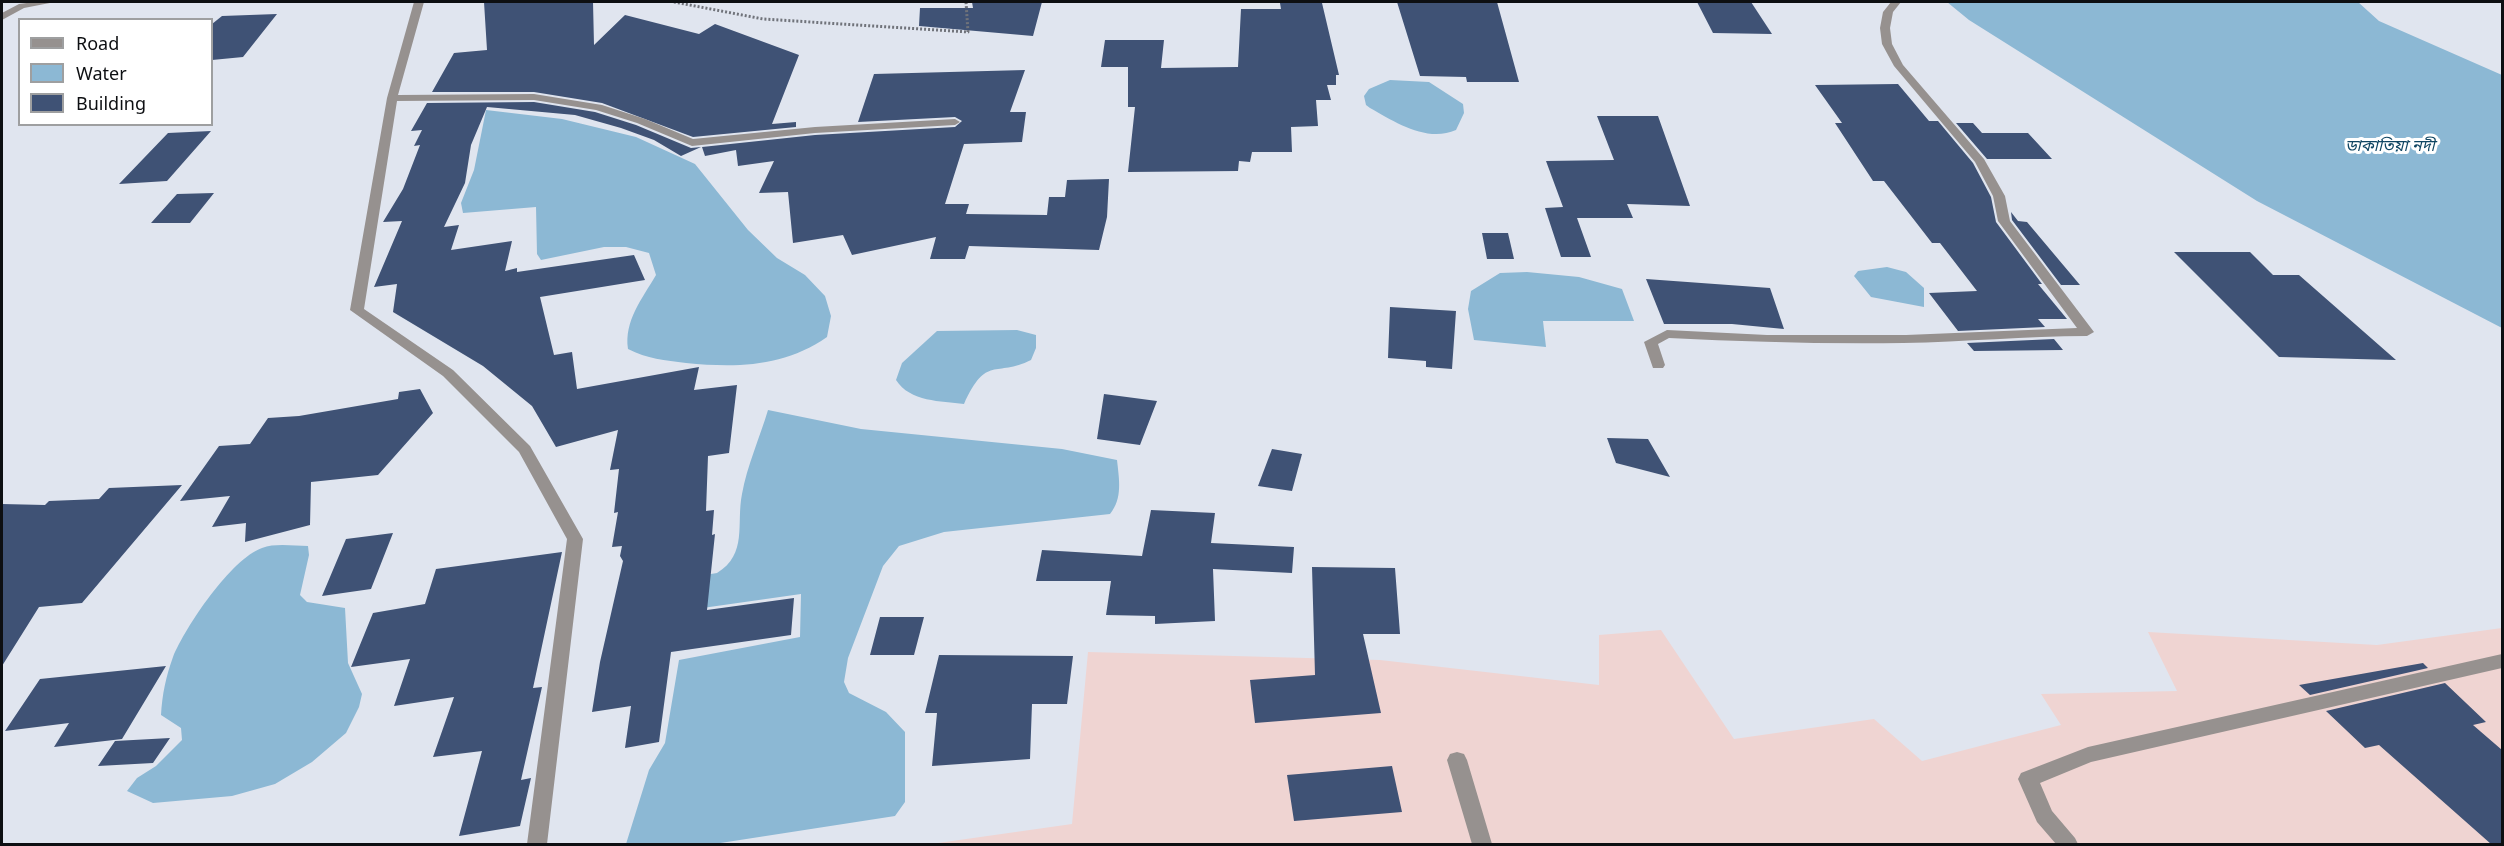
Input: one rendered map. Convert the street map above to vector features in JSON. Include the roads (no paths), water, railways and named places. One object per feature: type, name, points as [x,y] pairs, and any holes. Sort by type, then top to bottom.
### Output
[{"type":"street","points":[[2,17],[22,6],[50,2]]},
{"type":"street","points":[[419,2],[392,98],[357,310],[448,373],[525,449],[575,539],[537,844]]},
{"type":"street","points":[[1658,365],[1651,342],[1667,334],[1741,339],[1906,339],[2038,332],[2087,332],[2004,221],[2000,196],[1980,161],[1899,66],[1887,44],[1885,28],[1888,12],[1896,2]]},
{"type":"street","points":[[392,98],[534,97],[598,107],[640,121],[692,143],[814,130],[955,122]]},
{"type":"street","points":[[2068,844],[2044,816],[2028,779],[2088,755],[2502,661]]},
{"type":"street","points":[[1457,760],[1482,844]]},
{"type":"water","name":"ডাকাতিয়া নদী","points":[[1947,2],[2358,2],[2379,21],[2502,75],[2502,328],[2257,201],[1969,20]]},
{"type":"water","points":[[1390,80],[1429,82],[1463,104],[1464,113],[1456,130],[1434,134],[1411,129],[1366,105],[1364,96],[1369,89]]},
{"type":"water","points":[[486,110],[562,119],[636,137],[695,164],[748,230],[777,258],[805,275],[825,296],[831,316],[827,337],[811,347],[777,360],[742,365],[705,365],[671,361],[649,357],[628,349],[627,339],[631,320],[656,275],[649,253],[626,247],[604,247],[541,260],[537,254],[536,207],[463,213],[461,203],[474,170]]},
{"type":"water","points":[[1887,267],[1906,272],[1924,288],[1924,307],[1871,297],[1854,276],[1858,271]]},
{"type":"water","points":[[1527,272],[1579,277],[1622,289],[1634,321],[1543,321],[1546,347],[1474,340],[1468,309],[1471,291],[1500,273]]},
{"type":"water","points":[[1017,330],[1036,335],[1036,348],[1031,360],[986,373],[972,388],[964,404],[936,401],[909,393],[896,380],[902,363],[937,331]]},
{"type":"water","points":[[768,410],[861,429],[1062,449],[1117,460],[1119,488],[1117,501],[1110,514],[944,532],[899,546],[883,566],[848,658],[844,682],[849,693],[886,712],[905,732],[905,802],[895,816],[714,844],[626,844],[649,770],[665,743],[679,660],[800,637],[801,594],[618,620],[625,588],[717,573],[733,557],[739,538],[740,505],[744,483]]},
{"type":"water","points":[[279,545],[308,546],[309,555],[300,595],[307,602],[345,608],[348,663],[362,694],[359,707],[346,733],[312,762],[275,784],[232,796],[153,803],[127,791],[137,778],[156,766],[182,740],[181,728],[161,715],[162,700],[173,657],[179,644],[211,595],[237,565],[262,548]]}]
